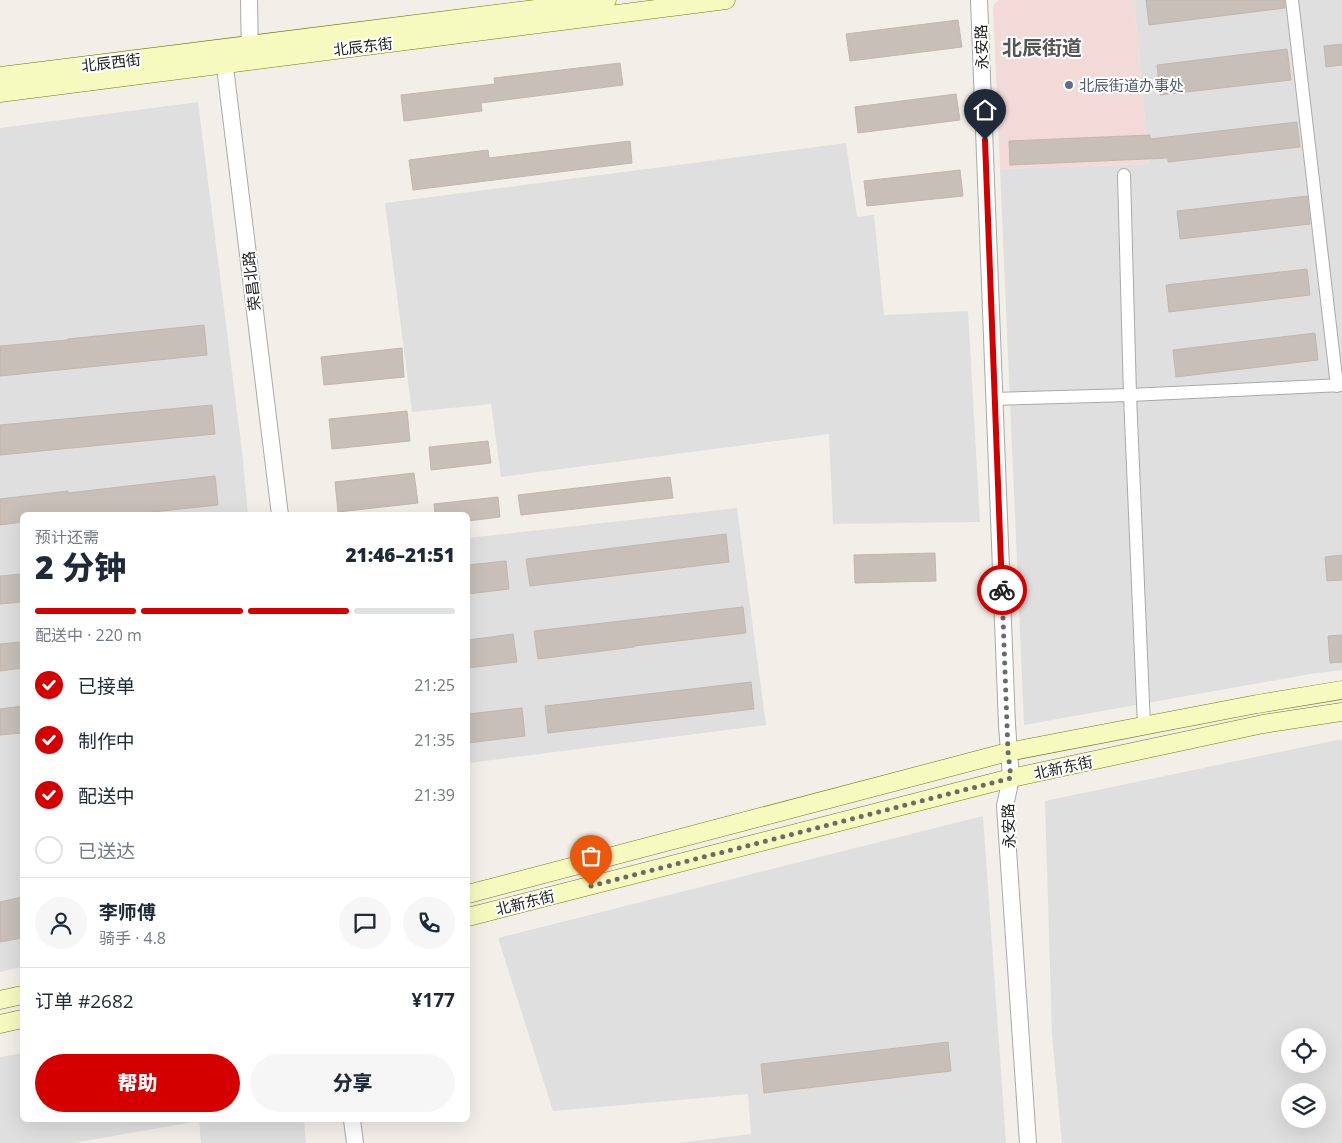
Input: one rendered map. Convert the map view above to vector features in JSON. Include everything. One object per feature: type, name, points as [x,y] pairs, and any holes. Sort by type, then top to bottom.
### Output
[{"type":"main road","name":"北辰东街","points":[[0,93],[224,56],[607,0]]},
{"type":"main road","name":"北辰东街","points":[[224,56],[250,61],[726,0]]},
{"type":"main road","name":"北辰西街","points":[[0,76],[224,56]]},
{"type":"main road","name":"北新东街","points":[[470,893],[1008,752],[1257,704],[1342,690]]},
{"type":"main road","name":"北新东街","points":[[470,916],[1011,778],[1263,724],[1342,712]]},
{"type":"main road","points":[[0,1000],[20,995]]},
{"type":"main road","points":[[0,1024],[20,1019]]},
{"type":"street","points":[[249,0],[250,61]]},
{"type":"street","name":"永安路","points":[[979,0],[1008,752],[1011,778],[1005,806],[1028,1143]]},
{"type":"street","points":[[994,399],[1130,395],[1339,385],[1292,0]]},
{"type":"street","name":"荣昌北路","points":[[224,56],[280,512]]},
{"type":"street","points":[[1124,174],[1130,395],[1144,726]]},
{"type":"street","points":[[639,850],[644,872]]},
{"type":"street","points":[[352,1122],[355,1143]]},
{"type":"shaded area","name":"北辰街道办事处","points":[[998,0],[1134,0],[1149,164],[1000,169],[993,6]]},
{"type":"shaded area","points":[[1134,0],[1342,0],[1342,670],[1310,674],[1024,725],[1000,169],[1149,164]]},
{"type":"shaded area","points":[[198,102],[242,451],[248,512],[20,512],[20,967],[0,972],[0,128]]},
{"type":"shaded area","points":[[846,143],[857,217],[874,215],[884,315],[968,311],[980,522],[833,524],[829,434],[501,477],[491,404],[412,412],[385,203]]},
{"type":"shaded area","points":[[737,508],[766,725],[470,763],[470,538]]},
{"type":"shaded area","points":[[1342,739],[1342,1143],[1062,1143],[1052,1035],[1045,801]]},
{"type":"shaded area","points":[[983,816],[1006,1143],[678,1143],[751,1134],[748,1094],[553,1111],[498,938]]},
{"type":"shaded area","points":[[20,1053],[20,1122],[193,1122],[73,1143],[0,1143],[0,1057]]},
{"type":"shaded area","points":[[199,1122],[304,1122],[306,1143],[201,1143]]},
{"type":"building","points":[[1146,0],[1284,0],[1285,8],[1149,25]]},
{"type":"building","points":[[958,20],[962,47],[850,61],[846,34]]},
{"type":"building","points":[[1342,44],[1342,65],[1326,67],[1324,46]]},
{"type":"building","points":[[1287,49],[1291,80],[1160,95],[1157,65]]},
{"type":"building","points":[[620,63],[623,85],[481,103],[482,111],[404,121],[401,95],[495,84],[494,78]]},
{"type":"building","points":[[956,94],[960,120],[858,133],[855,107]]},
{"type":"building","points":[[1297,122],[1300,147],[1168,162],[1168,158],[1010,165],[1009,141],[1150,135],[1150,139]]},
{"type":"building","points":[[630,141],[632,163],[413,190],[409,160],[488,150],[489,158]]},
{"type":"building","points":[[960,170],[963,196],[867,206],[864,181]]},
{"type":"building","points":[[1307,196],[1310,224],[1180,239],[1177,211]]},
{"type":"building","points":[[1307,269],[1310,295],[1169,312],[1166,285]]},
{"type":"building","points":[[204,325],[207,355],[0,376],[0,346]]},
{"type":"building","points":[[1315,333],[1318,360],[1176,377],[1173,350]]},
{"type":"building","points":[[402,348],[404,377],[324,385],[321,357]]},
{"type":"building","points":[[212,405],[215,434],[0,455],[0,425]]},
{"type":"building","points":[[407,411],[410,441],[332,449],[329,419]]},
{"type":"building","points":[[488,441],[491,463],[431,470],[429,447]]},
{"type":"building","points":[[414,473],[418,503],[338,512],[335,482]]},
{"type":"building","points":[[215,476],[218,505],[152,512],[20,512],[20,522],[0,525],[0,499],[68,491],[68,493]]},
{"type":"building","points":[[670,477],[673,498],[521,515],[518,495]]},
{"type":"building","points":[[498,497],[500,517],[470,521],[470,512],[435,512],[434,504]]},
{"type":"building","points":[[726,534],[729,562],[530,586],[526,559]]},
{"type":"building","points":[[935,553],[936,581],[855,583],[854,555]]},
{"type":"building","points":[[1342,555],[1342,580],[1327,581],[1325,557]]},
{"type":"building","points":[[506,561],[509,589],[470,594],[470,565]]},
{"type":"building","points":[[20,574],[20,602],[0,604],[0,576]]},
{"type":"building","points":[[743,607],[746,633],[538,659],[534,631]]},
{"type":"building","points":[[513,634],[517,662],[470,668],[470,640]]},
{"type":"building","points":[[1342,635],[1342,662],[1330,663],[1328,636]]},
{"type":"building","points":[[20,642],[20,668],[0,671],[0,644]]},
{"type":"building","points":[[751,682],[754,709],[548,733],[545,706]]},
{"type":"building","points":[[20,706],[20,733],[0,735],[0,709]]},
{"type":"building","points":[[522,708],[525,736],[470,743],[470,714]]},
{"type":"building","points":[[20,897],[20,938],[0,942],[0,902]]},
{"type":"building","points":[[948,1042],[951,1071],[764,1093],[761,1064]]},
{"type":"way so far","points":[[591,886],[1011,778],[1008,752],[1002,590]]},
{"type":"place","name":"北辰街道办事处","points":[[1069,85]]},
{"type":"district","name":"北辰街道","points":[[1042,47]]},
{"type":"route","points":[[985,140],[1002,590]]}]
